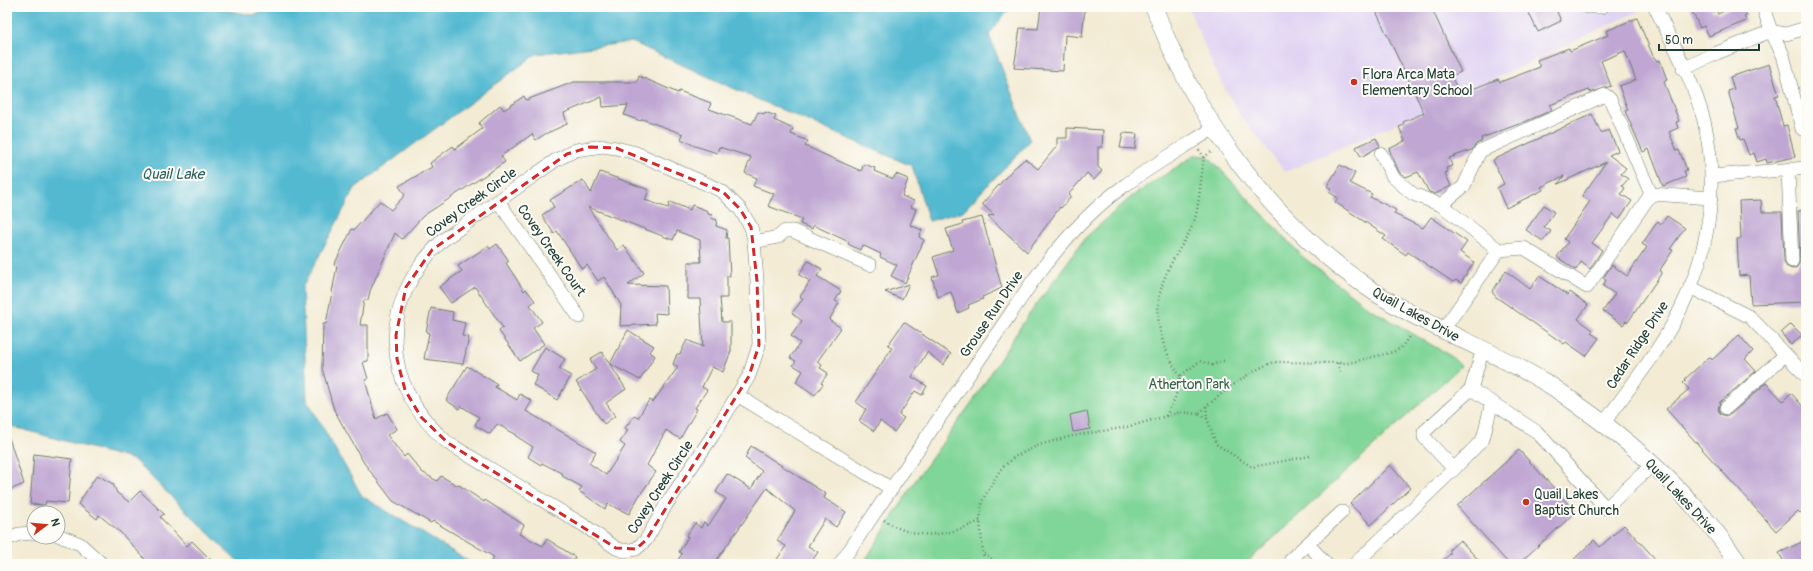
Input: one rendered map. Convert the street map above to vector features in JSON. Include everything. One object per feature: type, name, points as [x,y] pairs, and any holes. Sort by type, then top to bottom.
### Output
[{"type":"main road","name":"Quail Lakes Drive","points":[[1154,7],[1167,41],[1189,87],[1214,128],[1243,170],[1280,212],[1327,256],[1367,287],[1412,314],[1545,381],[1634,446],[1673,483],[1704,517],[1739,564]]},
{"type":"street","points":[[1587,7],[1602,7]]},
{"type":"street","name":"Cedar Ridge Drive","points":[[1604,423],[1659,345],[1682,305],[1690,287],[1705,240],[1711,198],[1712,176],[1710,152],[1704,121],[1683,69],[1655,7]]},
{"type":"street","points":[[1763,7],[1771,31],[1783,55],[1802,129]]},
{"type":"street","points":[[1683,69],[1717,53],[1771,31],[1786,34],[1806,28]]},
{"type":"street","points":[[1441,205],[1464,186],[1480,151],[1605,95],[1610,99],[1651,194]]},
{"type":"street","name":"Grouse Run Drive","points":[[840,564],[1030,285],[1063,243],[1085,219],[1124,186],[1214,128]]},
{"type":"street","name":"Covey Creek Circle","points":[[590,147],[616,148],[636,154],[723,192],[740,209],[750,227],[754,242],[758,345],[749,376],[713,435],[666,505],[646,540],[641,545],[630,550],[616,548],[585,526],[448,443],[421,417],[405,390],[397,359],[397,319],[406,287],[424,259],[443,240],[567,154],[590,147]]},
{"type":"street","points":[[1381,154],[1393,177],[1412,194],[1441,205],[1499,250],[1524,248],[1587,287],[1651,194]]},
{"type":"street","points":[[1712,176],[1806,168]]},
{"type":"street","points":[[1788,170],[1792,261]]},
{"type":"street","points":[[1651,194],[1711,198]]},
{"type":"street","name":"Covey Creek Court","points":[[498,201],[579,317]]},
{"type":"street","points":[[754,242],[778,237],[784,231],[793,231],[870,265]]},
{"type":"street","points":[[1443,330],[1499,250]]},
{"type":"street","points":[[1690,287],[1750,317],[1806,376]]},
{"type":"street","points":[[1454,469],[1424,437],[1424,432],[1471,389],[1483,349]]},
{"type":"street","points":[[1726,408],[1785,355]]},
{"type":"street","points":[[1471,389],[1537,432],[1606,508],[1653,464]]},
{"type":"street","points":[[737,395],[892,489]]},
{"type":"street","points":[[1355,564],[1454,469],[1483,439],[1492,402]]},
{"type":"street","points":[[1292,561],[1342,512]]},
{"type":"street","points":[[7,539],[19,534],[26,534]]},
{"type":"street","points":[[66,538],[80,544],[102,564]]},
{"type":"street","points":[[1308,544],[1326,564]]},
{"type":"path","points":[[1166,416],[1174,402],[1179,386],[1180,376],[1169,360],[1162,344],[1158,328],[1158,308],[1161,286],[1196,215],[1204,157],[1194,141]]},
{"type":"path","points":[[1204,157],[1225,143]]},
{"type":"path","points":[[1198,414],[1206,406],[1244,378],[1265,365],[1275,362],[1338,363],[1362,361],[1393,352],[1401,348],[1410,335]]},
{"type":"path","points":[[1180,376],[1200,361],[1212,365],[1226,360]]},
{"type":"path","points":[[1338,363],[1340,374]]},
{"type":"path","points":[[1206,406],[1207,418],[1216,444],[1252,467],[1310,456]]},
{"type":"path","points":[[984,564],[980,521],[982,500],[1000,470],[1014,457],[1040,445],[1072,436],[1127,427],[1181,412],[1198,414],[1207,418]]},
{"type":"path","points":[[875,513],[894,527],[913,534],[938,534],[962,528],[980,521]]},
{"type":"path","points":[[984,554],[1001,564]]},
{"type":"highlighted area","points":[[590,147],[616,148],[723,192],[740,209],[751,227],[757,281],[759,345],[755,360],[749,376],[713,435],[646,540],[636,549],[616,548],[448,443],[421,417],[405,390],[397,359],[396,335],[406,287],[432,250],[567,154]]},
{"type":"shaded area","name":"Flora Arca Mata Elementary School","points":[[1188,7],[1637,7],[1639,11],[1432,108],[1285,172],[1238,112],[1215,70]]},
{"type":"green space","name":"Atherton Park","points":[[1195,155],[1208,156],[1303,257],[1366,306],[1452,357],[1461,366],[1245,564],[863,564],[915,481],[975,398],[1023,323],[1085,238],[1131,197]]},
{"type":"water","name":"Quail Lake","points":[[7,7],[207,7],[253,15],[281,7],[1010,7],[989,35],[1030,141],[963,211],[929,221],[912,166],[757,99],[632,42],[536,54],[355,188],[302,288],[307,400],[362,496],[473,564],[240,564],[134,460],[7,425]]},
{"type":"building","points":[[1041,7],[1085,7],[1082,37],[1065,35],[1063,71],[1014,68],[1020,28],[1038,29]]},
{"type":"building","points":[[1374,7],[1431,7],[1461,72],[1451,76],[1460,94],[1498,79],[1500,82],[1540,67],[1537,60],[1569,48],[1570,51],[1608,35],[1606,31],[1637,18],[1653,56],[1657,61],[1660,60],[1667,80],[1664,82],[1679,121],[1676,122],[1678,128],[1669,132],[1677,151],[1679,150],[1687,170],[1684,171],[1686,177],[1663,186],[1649,149],[1643,152],[1625,111],[1628,110],[1619,86],[1636,80],[1625,51],[1601,61],[1611,86],[1590,93],[1589,90],[1550,105],[1552,110],[1481,138],[1482,141],[1476,144],[1472,150],[1449,158],[1452,166],[1446,168],[1448,172],[1445,173],[1451,186],[1435,194],[1429,192],[1418,172],[1406,177],[1399,172],[1389,149],[1405,141],[1399,127],[1404,125],[1403,122],[1424,113]]},
{"type":"building","points":[[1526,7],[1555,7],[1561,21],[1538,32]]},
{"type":"building","points":[[1690,7],[1711,7],[1713,12],[1716,10],[1718,14],[1732,7],[1743,7],[1747,16],[1744,16],[1746,21],[1709,36],[1704,26],[1700,28]]},
{"type":"building","points":[[1769,64],[1779,95],[1775,96],[1783,126],[1787,125],[1795,157],[1767,163],[1766,159],[1757,162],[1754,153],[1749,155],[1743,139],[1740,140],[1736,128],[1739,128],[1728,91],[1734,89],[1730,77]]},
{"type":"building","points":[[639,76],[678,93],[679,91],[711,103],[709,109],[752,124],[758,112],[764,114],[765,112],[776,116],[774,120],[793,129],[791,134],[808,141],[805,146],[861,171],[864,164],[875,168],[874,171],[893,179],[896,174],[908,179],[902,196],[914,201],[911,207],[916,209],[910,225],[922,230],[919,237],[924,240],[905,283],[891,276],[897,265],[880,257],[881,254],[862,245],[860,250],[848,244],[849,242],[813,225],[812,229],[800,224],[802,219],[768,206],[774,194],[753,186],[757,178],[745,173],[751,157],[719,147],[717,153],[695,146],[681,139],[683,134],[642,119],[641,121],[624,115],[628,105],[603,107],[602,97],[564,113],[567,124],[545,134],[536,140],[532,134],[501,156],[505,162],[423,216],[402,239],[395,233],[370,291],[368,300],[364,300],[360,325],[368,325],[368,361],[363,362],[368,379],[365,380],[376,419],[387,413],[397,429],[387,435],[404,457],[407,454],[422,472],[437,481],[441,476],[458,486],[459,485],[484,502],[485,500],[524,525],[519,534],[543,546],[547,539],[575,557],[572,564],[499,564],[492,560],[494,557],[433,521],[431,523],[393,501],[364,463],[334,410],[322,368],[323,324],[326,324],[337,266],[334,265],[352,229],[354,230],[380,201],[391,210],[405,195],[399,186],[432,167],[430,163],[453,146],[455,149],[482,129],[479,123],[500,105],[504,110],[524,96],[526,100],[574,82],[637,82]]},
{"type":"building","points":[[1592,114],[1601,133],[1609,130],[1618,151],[1609,155],[1626,168],[1621,174],[1628,179],[1622,186],[1625,188],[1621,194],[1632,201],[1619,219],[1613,214],[1592,243],[1602,250],[1590,269],[1581,262],[1576,270],[1557,257],[1568,242],[1564,239],[1590,201],[1582,196],[1606,162],[1558,184],[1564,176],[1541,187],[1543,190],[1506,208],[1497,188],[1504,184],[1493,160]]},
{"type":"building","points":[[1067,128],[1103,130],[1102,147],[1098,147],[1098,167],[1102,171],[1094,180],[1087,173],[1068,195],[1071,197],[1061,208],[1060,207],[1027,252],[988,216],[994,215],[982,204],[1013,169],[1025,159],[1038,169],[1057,146],[1057,138],[1067,138]]},
{"type":"building","points":[[1123,133],[1137,134],[1135,149],[1120,148]]},
{"type":"building","points":[[1376,138],[1380,146],[1361,157],[1356,147]]},
{"type":"building","points":[[1340,165],[1355,173],[1350,183],[1372,194],[1370,197],[1396,210],[1394,214],[1423,228],[1431,217],[1467,242],[1460,252],[1474,262],[1461,283],[1456,280],[1453,282],[1408,252],[1406,255],[1383,239],[1386,236],[1335,202],[1338,198],[1329,192],[1332,189],[1327,186]]},
{"type":"building","points":[[600,172],[649,190],[645,200],[668,208],[670,202],[690,210],[692,205],[708,211],[708,214],[712,215],[711,218],[717,220],[716,226],[727,230],[726,238],[728,238],[730,276],[727,276],[727,298],[720,298],[722,322],[731,322],[731,351],[723,372],[712,367],[702,387],[707,390],[695,408],[697,409],[680,439],[666,430],[647,465],[656,472],[639,496],[629,514],[608,504],[605,509],[579,491],[582,487],[562,476],[563,474],[542,463],[541,465],[528,457],[533,447],[516,436],[517,435],[497,424],[490,434],[475,425],[479,417],[461,406],[459,409],[446,400],[467,366],[497,384],[495,387],[517,400],[520,394],[532,401],[526,411],[596,452],[589,463],[606,475],[625,446],[620,442],[628,430],[625,428],[634,416],[638,418],[649,400],[653,402],[678,367],[673,364],[677,354],[680,354],[687,340],[703,347],[700,299],[688,299],[688,262],[701,262],[700,240],[677,231],[673,240],[588,207],[617,250],[624,245],[644,273],[628,285],[666,286],[667,314],[655,313],[656,324],[620,326],[621,305],[604,277],[598,281],[587,265],[582,269],[557,231],[554,234],[542,215],[554,207],[550,200],[583,180],[591,193]]},
{"type":"building","points":[[1761,200],[1762,212],[1782,212],[1784,261],[1786,266],[1792,269],[1797,267],[1800,261],[1798,211],[1806,210],[1806,302],[1751,304],[1749,275],[1739,276],[1737,239],[1741,238],[1739,201]]},
{"type":"building","points":[[1544,205],[1554,212],[1544,227],[1551,231],[1543,241],[1526,230]]},
{"type":"building","points":[[1667,216],[1685,228],[1670,249],[1673,250],[1660,270],[1662,272],[1657,280],[1628,322],[1626,321],[1623,325],[1603,311],[1615,294],[1603,286],[1606,280],[1603,278],[1612,265],[1627,276],[1647,247],[1642,244],[1658,221],[1661,224]]},
{"type":"building","points":[[982,217],[1002,288],[982,297],[983,299],[968,305],[969,308],[958,313],[951,292],[938,297],[932,277],[939,275],[933,257],[953,250],[946,229],[963,224],[962,222]]},
{"type":"building","points":[[497,244],[509,261],[506,263],[524,291],[526,289],[535,301],[530,305],[542,322],[533,328],[544,344],[520,361],[499,331],[503,328],[475,287],[451,303],[439,287],[462,271],[458,266],[488,246],[490,249]]},
{"type":"building","points":[[808,261],[822,269],[817,276],[841,291],[835,301],[839,303],[829,320],[841,328],[817,362],[822,365],[820,368],[828,373],[821,383],[823,384],[815,395],[796,382],[803,371],[793,365],[796,361],[790,358],[800,343],[791,336],[802,321],[792,313],[803,299],[800,297],[810,281],[799,275]]},
{"type":"building","points":[[1506,271],[1530,289],[1539,276],[1568,295],[1570,292],[1588,305],[1578,319],[1593,330],[1591,333],[1599,338],[1586,356],[1566,342],[1564,344],[1496,297],[1492,292]]},
{"type":"building","points":[[909,284],[902,299],[885,292]]},
{"type":"building","points":[[431,308],[453,312],[452,320],[465,323],[462,336],[469,337],[463,364],[424,359],[429,333],[426,332]]},
{"type":"building","points":[[904,322],[951,354],[943,365],[927,352],[912,377],[927,386],[922,395],[915,391],[899,415],[904,418],[894,432],[880,421],[874,431],[859,421],[866,409],[856,402],[892,348],[888,345]]},
{"type":"building","points":[[1791,324],[1802,335],[1791,345],[1781,333]]},
{"type":"building","points":[[628,330],[654,346],[650,352],[655,356],[640,380],[610,364]]},
{"type":"building","points":[[1739,335],[1753,351],[1745,359],[1756,371],[1720,402],[1718,409],[1720,414],[1727,416],[1731,414],[1766,383],[1783,401],[1791,393],[1806,410],[1806,508],[1800,513],[1798,511],[1776,531],[1666,409],[1689,389],[1683,383],[1686,380],[1685,379],[1707,359],[1711,358],[1712,360]]},
{"type":"building","points":[[545,347],[565,359],[559,369],[571,376],[557,400],[533,385],[538,375],[531,371]]},
{"type":"building","points":[[602,352],[626,389],[606,403],[615,416],[604,424],[576,382],[596,369],[590,359]]},
{"type":"building","points":[[1087,411],[1090,429],[1073,432],[1070,415]]},
{"type":"building","points":[[9,438],[24,484],[7,491],[7,439]]},
{"type":"building","points":[[751,446],[826,494],[824,498],[846,512],[836,527],[825,519],[808,546],[818,552],[810,564],[774,564],[786,546],[777,541],[795,511],[767,488],[714,564],[675,564],[682,554],[679,552],[688,537],[686,536],[695,523],[701,528],[704,522],[708,526],[726,499],[716,492],[727,474],[751,489],[762,471],[745,458]]},
{"type":"building","points":[[1519,450],[1576,512],[1518,564],[1509,564],[1457,506]]},
{"type":"building","points":[[34,454],[72,459],[68,503],[46,501],[45,505],[30,504]]},
{"type":"building","points":[[1390,465],[1410,488],[1371,525],[1350,504]]},
{"type":"building","points":[[97,475],[113,484],[117,493],[129,502],[140,491],[164,514],[160,517],[187,546],[192,541],[215,564],[141,564],[145,559],[120,532],[99,515],[97,519],[78,504]]},
{"type":"building","points":[[1624,525],[1660,564],[1569,564],[1594,540],[1600,547]]},
{"type":"building","points":[[1460,540],[1482,564],[1439,564],[1450,554],[1450,549]]},
{"type":"building","points":[[1806,540],[1806,564],[1785,564],[1779,553]]},
{"type":"place","name":"Flora Arca Mata Elementary School","points":[[1354,82]]},
{"type":"place","name":"Quail Lakes Baptist Church","points":[[1526,502]]}]
